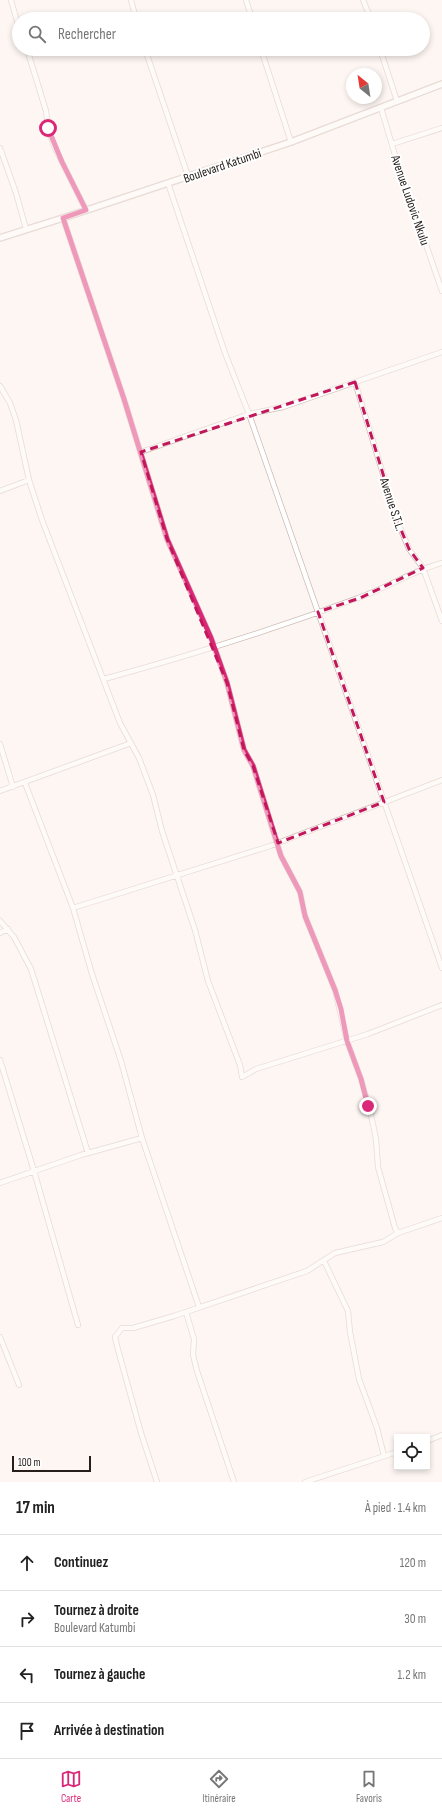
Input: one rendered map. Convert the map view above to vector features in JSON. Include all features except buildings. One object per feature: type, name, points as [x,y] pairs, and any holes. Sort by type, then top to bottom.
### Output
[{"type":"street","points":[[11,0],[14,12]]},
{"type":"street","points":[[131,0],[134,12]]},
{"type":"street","points":[[246,0],[250,12]]},
{"type":"street","points":[[363,0],[368,12]]},
{"type":"street","points":[[29,56],[46,111],[48,128],[54,146],[86,210]]},
{"type":"street","points":[[147,56],[188,176]]},
{"type":"street","points":[[263,56],[291,142]]},
{"type":"street","points":[[382,56],[397,101]]},
{"type":"street","name":"Boulevard Katumbi","points":[[0,238],[291,142],[442,84]]},
{"type":"street","name":"Avenue Ludovic Nkulu","points":[[380,108],[442,291]]},
{"type":"street","points":[[392,144],[442,128]]},
{"type":"street","points":[[0,148],[16,193],[26,230]]},
{"type":"street","points":[[168,183],[225,353],[249,414],[442,968]]},
{"type":"street","points":[[63,218],[141,452],[167,539],[214,647],[227,683],[244,750],[253,766],[283,861],[300,892],[305,916],[335,990],[341,1009],[347,1041],[361,1079],[371,1115],[376,1139],[378,1167],[395,1228],[398,1233]]},
{"type":"street","points":[[141,452],[249,414],[283,407],[442,352]]},
{"type":"street","name":"Avenue S.T.L.","points":[[355,382],[397,520],[409,549],[423,568],[442,621]]},
{"type":"street","points":[[0,386],[10,403],[16,420],[29,480],[42,520],[120,723],[139,758],[153,795],[162,831],[195,930],[208,981],[240,1065],[242,1077],[261,1067],[368,1034],[442,1005]]},
{"type":"street","points":[[0,490],[29,480]]},
{"type":"street","points":[[104,679],[171,661],[360,598],[423,568],[442,563]]},
{"type":"street","points":[[0,791],[131,743]]},
{"type":"street","points":[[0,744],[13,787]]},
{"type":"street","points":[[73,908],[278,843],[442,780]]},
{"type":"street","points":[[25,783],[73,908],[103,1009],[121,1061],[142,1138],[199,1307]]},
{"type":"street","points":[[0,921],[20,945],[31,969],[88,1153]]},
{"type":"street","points":[[0,933],[8,929]]},
{"type":"street","points":[[0,1060],[34,1171],[78,1325]]},
{"type":"street","points":[[0,1183],[88,1153],[142,1138]]},
{"type":"street","points":[[157,1482],[138,1426],[122,1370],[115,1337],[122,1328],[133,1328],[186,1312],[307,1271],[335,1253],[383,1242],[398,1233],[442,1218]]},
{"type":"street","points":[[324,1261],[348,1311],[350,1332],[359,1380],[376,1424],[384,1456]]},
{"type":"street","points":[[186,1312],[194,1339],[193,1355],[195,1366],[234,1482]]},
{"type":"street","points":[[0,1337],[19,1386]]},
{"type":"street","points":[[430,1440],[442,1436]]},
{"type":"street","points":[[305,1482],[313,1481],[394,1453]]},
{"type":"highlighted area","points":[[355,382],[397,520],[409,549],[423,568],[360,598],[318,612],[384,802],[278,843],[253,766],[244,750],[227,683],[167,539],[141,452]]},
{"type":"route","points":[[48,128],[54,146],[86,210],[63,218],[124,399],[167,539],[211,638],[227,683],[244,750],[253,766],[281,856],[294,878],[300,892],[305,916],[320,949],[335,990],[341,1009],[347,1041],[361,1079],[368,1106]]}]
